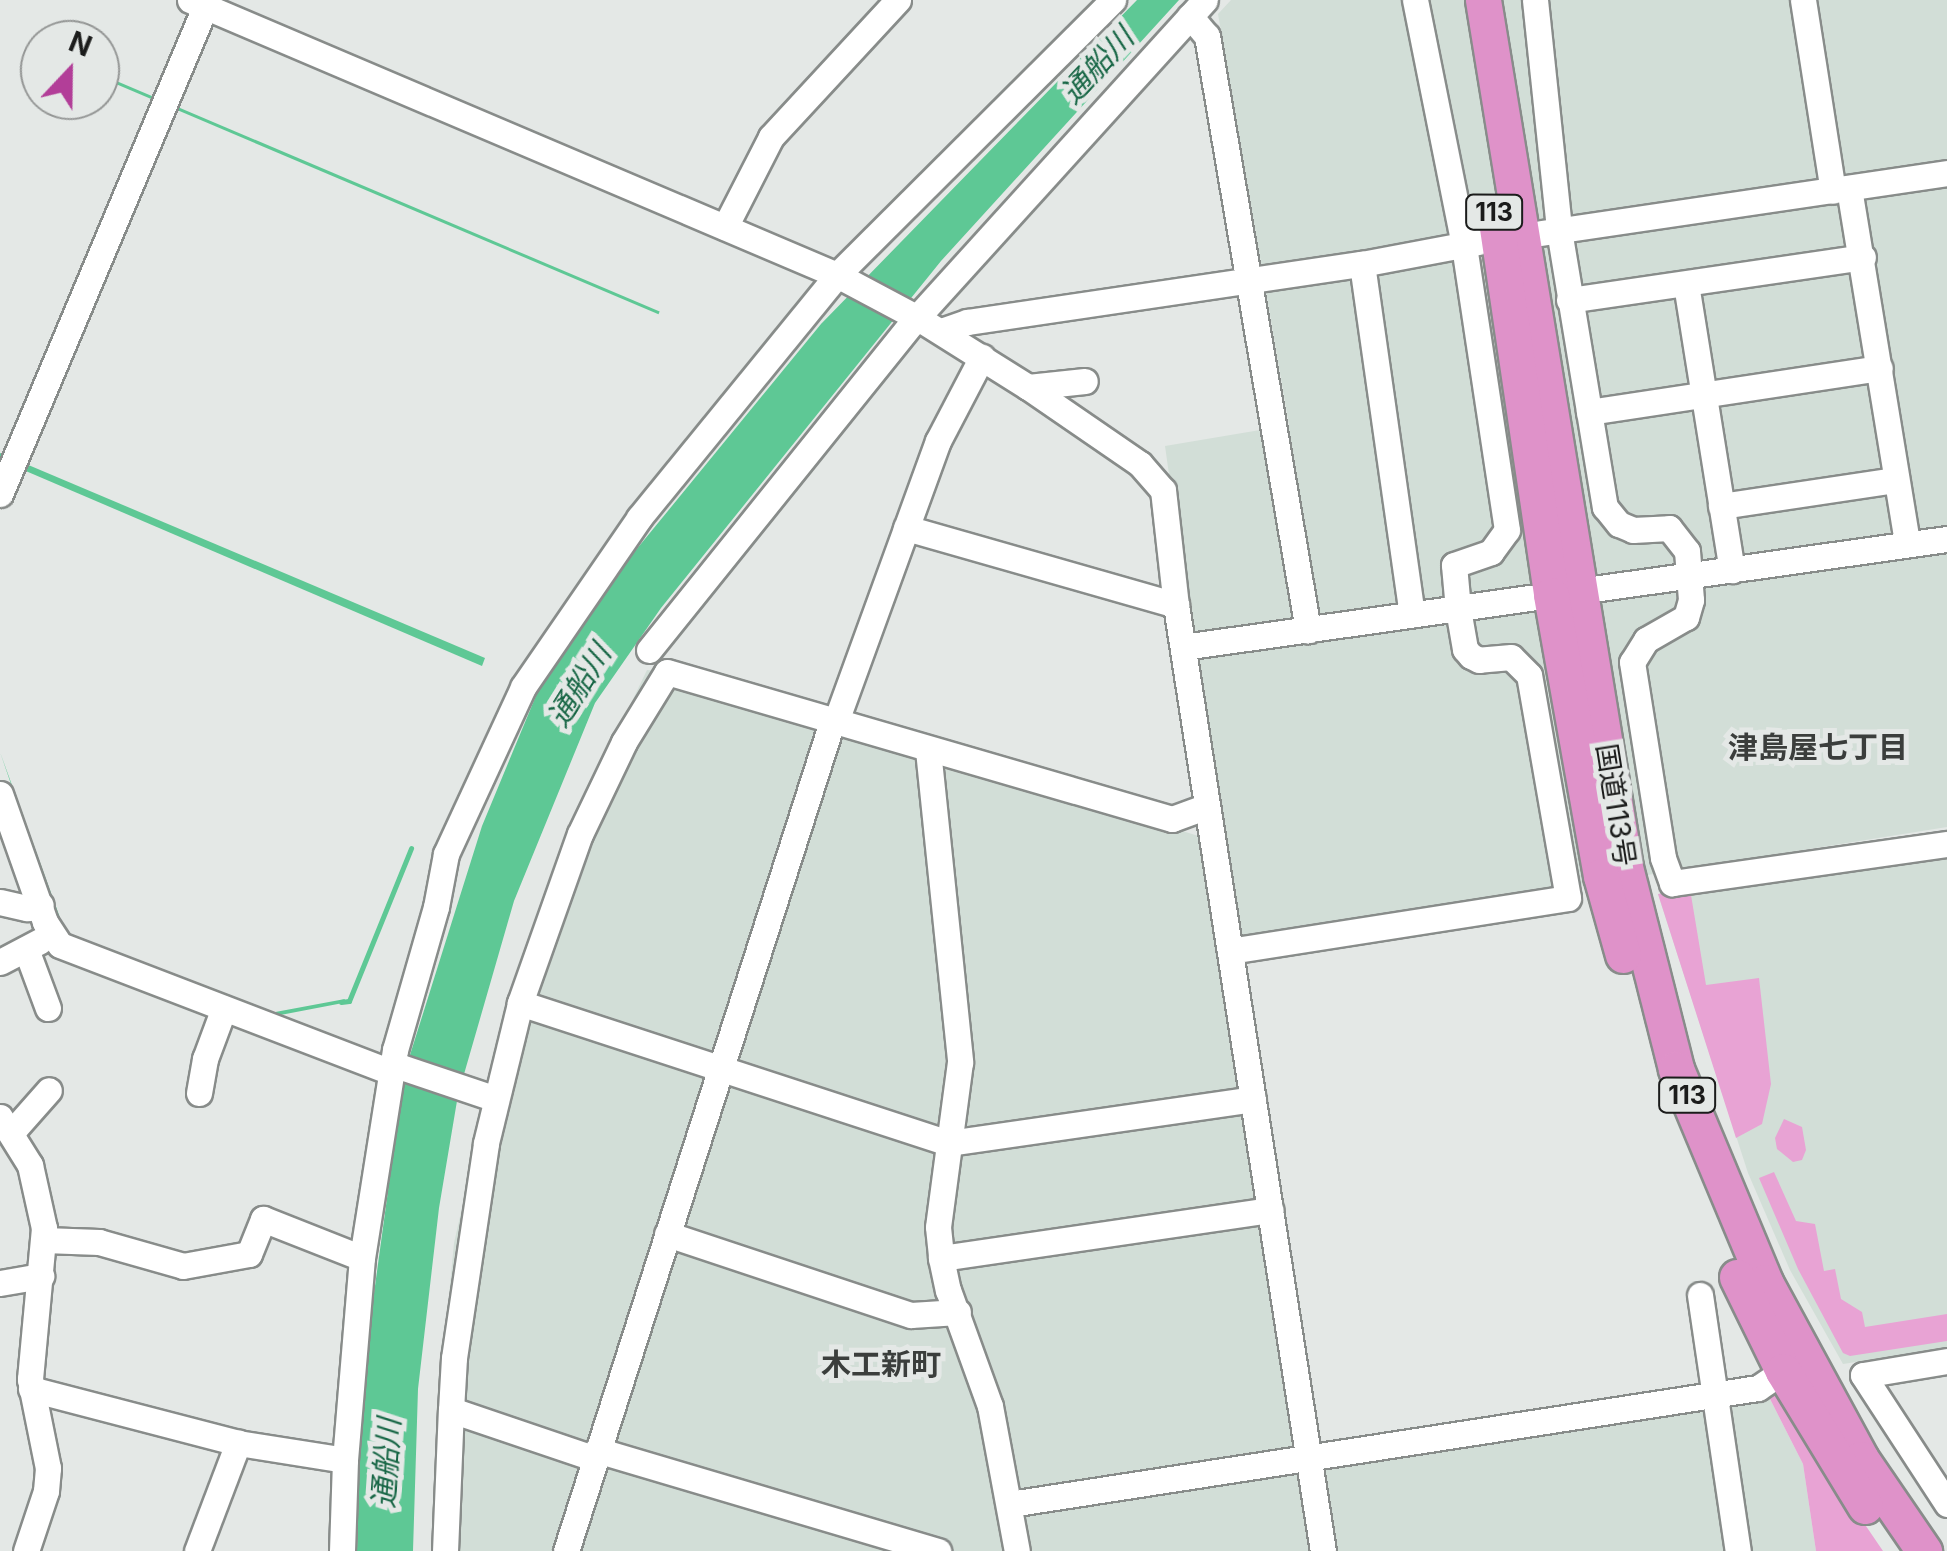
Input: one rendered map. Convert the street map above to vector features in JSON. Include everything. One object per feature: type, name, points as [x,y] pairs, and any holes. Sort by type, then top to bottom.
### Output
[{"type":"highway","name":"国道113号","points":[[1464,0],[1495,240],[1539,423],[1567,593],[1601,876],[1656,1077],[1738,1279],[1783,1371],[1840,1472],[1896,1551]]},
{"type":"highway","name":"国道113号","points":[[1484,0],[1495,240]]},
{"type":"highway","name":"国道113号","points":[[1567,593],[1625,867],[1676,1069],[1765,1282],[1862,1458],[1924,1551]]},
{"type":"street","points":[[725,227],[771,137],[898,0]]},
{"type":"street","points":[[342,1551],[345,1460],[362,1258],[396,1069],[446,854],[523,687],[627,534],[836,275],[1113,0]]},
{"type":"street","points":[[1230,951],[1568,898],[1529,674],[1511,656],[1478,660],[1470,656],[1465,649],[1458,609],[1454,565],[1491,552],[1507,530],[1495,240],[1415,0]]},
{"type":"street","points":[[1535,0],[1558,230],[1605,507],[1619,524],[1633,530],[1658,526],[1678,534],[1687,550],[1691,600],[1686,618],[1646,640],[1632,662],[1663,858],[1672,882],[1947,844]]},
{"type":"street","points":[[1803,0],[1841,190],[1863,257],[1906,544]]},
{"type":"street","points":[[9,473],[165,103],[201,2],[836,275],[941,331],[1140,464],[1163,490],[1176,604],[1323,1551]]},
{"type":"street","points":[[1198,8],[1207,36],[1245,280],[1308,630]]},
{"type":"street","points":[[649,650],[918,318],[1198,8]]},
{"type":"street","points":[[941,331],[966,322],[1947,174]]},
{"type":"street","points":[[1570,300],[1863,257]]},
{"type":"street","points":[[1362,264],[1412,614]]},
{"type":"street","points":[[1686,284],[1732,570]]},
{"type":"street","points":[[566,1551],[835,720],[938,441],[982,357]]},
{"type":"street","points":[[1589,412],[1880,368]]},
{"type":"street","points":[[1028,387],[1085,381]]},
{"type":"street","points":[[1721,506],[1896,480]]},
{"type":"street","points":[[906,528],[1176,604]]},
{"type":"street","points":[[1183,647],[1947,538]]},
{"type":"street","points":[[445,1551],[460,1301],[487,1097],[580,834],[624,742],[667,672],[1172,819],[1207,806]]},
{"type":"street","points":[[928,750],[960,1062],[938,1227],[941,1258],[990,1406],[1017,1551]]},
{"type":"street","points":[[2,804],[60,945],[224,1008],[487,1097]]},
{"type":"street","points":[[0,902],[27,908],[41,905]]},
{"type":"street","points":[[0,962],[53,934]]},
{"type":"street","points":[[26,950],[48,1008]]},
{"type":"street","points":[[520,1003],[948,1144],[1253,1099]]},
{"type":"street","points":[[199,1093],[205,1059],[224,1008]]},
{"type":"street","points":[[27,1551],[46,1492],[48,1468],[31,1389],[44,1240],[30,1165],[5,1125],[49,1090]]},
{"type":"street","points":[[941,1258],[1271,1210]]},
{"type":"street","points":[[44,1240],[99,1242],[184,1266],[249,1254],[263,1219],[362,1258]]},
{"type":"street","points":[[667,1234],[911,1315],[958,1312]]},
{"type":"street","points":[[0,1283],[41,1276]]},
{"type":"street","points":[[1700,1294],[1738,1551]]},
{"type":"street","points":[[1947,1360],[1862,1376],[1947,1504]]},
{"type":"street","points":[[1010,1504],[1758,1388],[1783,1371]]},
{"type":"street","points":[[31,1389],[238,1443],[345,1460]]},
{"type":"street","points":[[451,1410],[938,1551]]},
{"type":"street","points":[[197,1551],[238,1443]]},
{"type":"shaded area","points":[[1231,0],[1947,0],[1947,827],[1235,941],[1165,446],[1289,425],[1218,14]]},
{"type":"shaded area","points":[[647,670],[667,672],[1205,838],[1302,1472],[1767,1393],[1803,1464],[1816,1551],[435,1551],[437,1423],[454,1243],[506,1014],[568,834]]},
{"type":"shaded area","points":[[1947,850],[1947,1348],[1843,1364],[1790,1270],[1748,1173],[1658,894]]},
{"type":"shaded area","points":[[1690,889],[1706,985],[1759,978],[1771,1084],[1762,1124],[1736,1138],[1658,894]]},
{"type":"shaded area","points":[[1784,1119],[1802,1127],[1806,1150],[1802,1160],[1793,1162],[1777,1149],[1775,1138]]},
{"type":"shaded area","points":[[1774,1172],[1796,1221],[1815,1224],[1824,1271],[1835,1269],[1841,1299],[1862,1312],[1865,1327],[1947,1314],[1947,1341],[1850,1356],[1843,1353],[1798,1269],[1759,1178]]},
{"type":"shaded area","points":[[1776,1392],[1883,1551],[1816,1551],[1803,1464],[1767,1393]]},
{"type":"water","name":"通船川","points":[[1137,0],[1179,0],[941,261],[661,608],[595,703],[514,901],[458,1095],[439,1208],[418,1389],[413,1551],[357,1551],[362,1381],[404,1074],[482,826],[538,691],[613,578],[821,324]]},
{"type":"water","points":[[120,82],[660,312],[658,314]]},
{"type":"water","points":[[0,453],[485,658],[482,666],[0,460]]},
{"type":"water","points":[[0,752],[67,937],[270,1013],[345,999],[343,1003],[270,1017],[64,939]]},
{"type":"waterway","points":[[341,1002],[349,1001],[411,848]]},
{"type":"district","name":"津島屋七丁目","points":[[1818,747]]},
{"type":"district","name":"木工新町","points":[[881,1364]]}]
